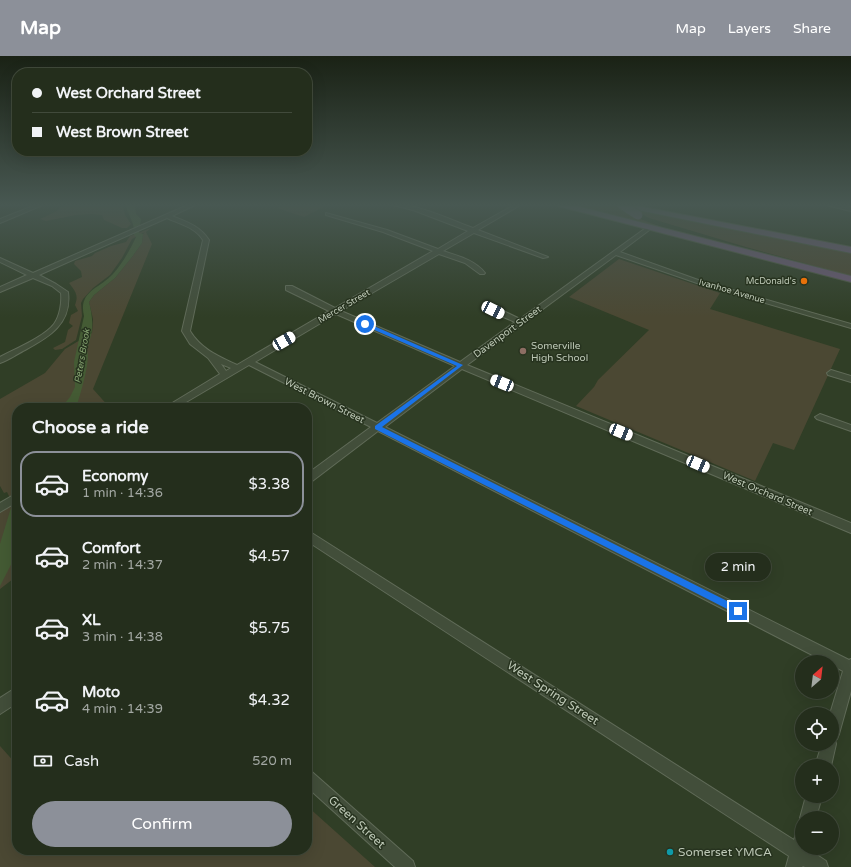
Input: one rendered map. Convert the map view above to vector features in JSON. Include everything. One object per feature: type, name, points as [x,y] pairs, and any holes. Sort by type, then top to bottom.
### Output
[{"type":"highway","points":[[707,242],[851,279]]},
{"type":"highway","points":[[723,242],[851,279]]},
{"type":"highway","points":[[810,242],[851,250]]},
{"type":"street","points":[[0,290],[107,242]]},
{"type":"street","points":[[206,242],[186,331],[193,342],[211,356],[238,368]]},
{"type":"street","points":[[413,242],[472,265],[482,273]]},
{"type":"street","name":"Mercer Street","points":[[177,403],[453,242]]},
{"type":"street","points":[[505,242],[545,257]]},
{"type":"street","name":"Davenport Street","points":[[312,475],[630,242]]},
{"type":"street","name":"Ivanhoe Avenue","points":[[615,253],[699,282],[851,326]]},
{"type":"street","points":[[0,260],[54,285],[64,292],[66,298],[58,322],[53,328],[0,360]]},
{"type":"street","name":"West Orchard Street","points":[[289,288],[335,311],[461,365],[851,528]]},
{"type":"street","points":[[490,308],[520,322]]},
{"type":"street","points":[[211,356],[225,375]]},
{"type":"street","name":"West Brown Street","points":[[248,362],[851,667]]},
{"type":"street","points":[[831,373],[851,379]]},
{"type":"street","points":[[820,417],[851,428]]},
{"type":"street","points":[[3,506],[12,501]]},
{"type":"street","name":"West Spring Street","points":[[312,538],[795,851]]},
{"type":"street","points":[[839,709],[851,667]]},
{"type":"street","points":[[0,706],[12,698]]},
{"type":"street","name":"Green Street","points":[[312,782],[407,867]]},
{"type":"street","name":"West Spring Street","points":[[801,855],[820,867]]},
{"type":"shaded area","points":[[131,242],[122,258],[110,275],[93,288],[83,299],[81,303],[82,316],[76,340],[62,349],[55,350],[53,348],[65,342],[68,330],[73,326],[69,323],[71,315],[78,311],[75,305],[77,298],[76,293],[69,283],[82,277],[81,271],[74,264],[75,261],[92,256],[95,253],[111,246]]},
{"type":"shaded area","points":[[151,242],[152,244],[93,389],[106,403],[12,403],[12,580],[0,589],[0,507],[11,500],[7,492],[4,493],[0,486],[0,399],[45,373],[65,349],[92,333],[93,319],[89,302],[94,295],[115,278],[142,243]]},
{"type":"shaded area","points":[[729,242],[795,242],[851,253],[851,276]]},
{"type":"shaded area","points":[[619,259],[720,293],[710,309],[840,349],[794,450],[773,443],[755,481],[576,406],[594,387],[598,380],[649,330],[569,297]]},
{"type":"shaded area","points":[[0,746],[12,759],[12,855],[312,855],[312,810],[375,867],[0,867]]},
{"type":"water","name":"Peters Brook","points":[[134,242],[142,242],[115,278],[94,295],[89,302],[92,315],[92,326],[91,337],[87,350],[88,362],[77,403],[65,403],[75,387],[74,362],[84,316],[84,301],[91,291],[113,274],[126,257]]},
{"type":"water","points":[[12,504],[12,563],[0,586],[0,544]]},
{"type":"place","name":"McDonald's","points":[[804,281]]},
{"type":"place","name":"Somerville High School","points":[[523,351]]},
{"type":"place","name":"Somerset YMCA","points":[[670,852]]},
{"type":"route","points":[[365,324],[461,365],[378,427],[738,611]]}]
